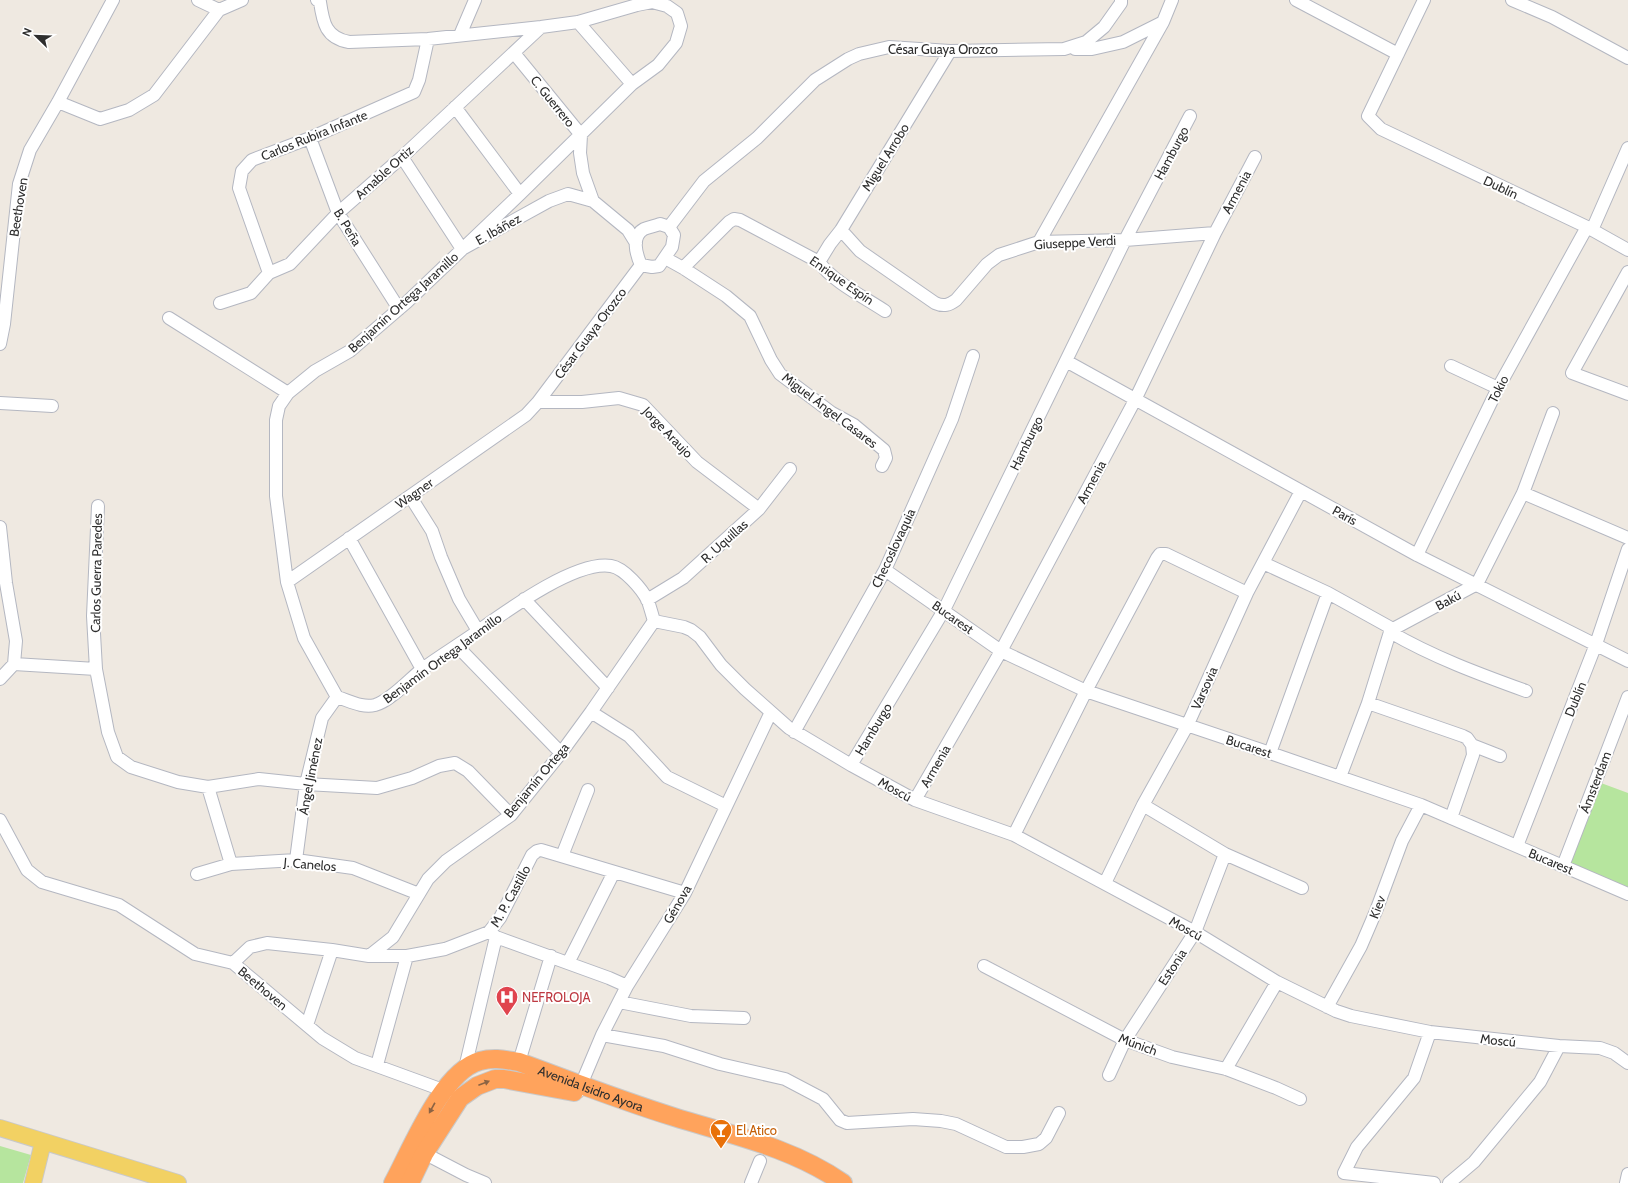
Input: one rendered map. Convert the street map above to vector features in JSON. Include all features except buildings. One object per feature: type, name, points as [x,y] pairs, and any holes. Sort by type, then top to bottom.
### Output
[{"type":"highway","name":"Avenida Isidro Ayora","points":[[452,1094],[454,1077],[465,1068],[479,1061],[496,1058],[519,1062],[580,1089],[628,1105],[642,1106],[771,1146],[814,1166],[843,1183]]},
{"type":"highway","name":"Avenida Isidro Ayora","points":[[410,1183],[418,1150],[434,1105],[452,1094],[500,1079],[580,1089]]},
{"type":"highway","name":"Avenida Isidro Ayora","points":[[393,1183],[418,1150]]},
{"type":"main road","points":[[0,1128],[178,1183]]},
{"type":"main road","points":[[32,1183],[43,1142]]},
{"type":"street","name":"Beethoven","points":[[0,344],[4,324],[19,184],[30,150],[58,102],[112,0]]},
{"type":"street","points":[[198,0],[219,10]]},
{"type":"street","points":[[58,102],[100,119],[129,110],[154,95],[219,10],[242,0]]},
{"type":"street","name":"César Guaya Orozco","points":[[669,227],[704,181],[757,138],[815,80],[848,59],[859,54],[889,47],[950,51],[1064,49],[1086,42],[1104,27],[1121,3],[1121,0]]},
{"type":"street","points":[[1039,242],[1163,22],[1172,0]]},
{"type":"street","points":[[1296,0],[1398,54],[1424,0]]},
{"type":"street","points":[[1512,0],[1552,17],[1628,58]]},
{"type":"street","name":"Benjamín Ortega Jaramillo","points":[[319,1],[322,16],[327,29],[337,40],[349,42],[428,39],[541,27],[578,22],[652,2],[667,6],[677,14],[681,26],[676,43],[658,65],[632,84],[520,194],[399,309],[350,351],[315,371],[288,392],[279,406],[276,420],[276,496],[287,582],[304,638],[337,697],[364,706],[377,704],[388,698],[422,669],[524,599],[542,588],[584,569],[610,566],[624,573],[633,581],[647,600],[654,621]]},
{"type":"street","points":[[460,35],[470,2]]},
{"type":"street","points":[[578,22],[632,84]]},
{"type":"street","points":[[1064,49],[1092,49],[1123,42],[1163,22]]},
{"type":"street","name":"Amable Ortiz","points":[[220,304],[251,293],[269,273],[290,264],[338,213],[402,157],[541,27]]},
{"type":"street","name":"Carlos Rubira Infante","points":[[269,273],[240,188],[242,171],[252,160],[310,138],[414,92],[419,80],[428,39]]},
{"type":"street","name":"Miguel Arrobo","points":[[819,262],[841,230],[950,51]]},
{"type":"street","name":"C. Guerrero","points":[[514,53],[581,135],[580,153],[583,173],[593,200],[628,230],[636,243]]},
{"type":"street","name":"Dublín","points":[[1398,54],[1368,116],[1381,129],[1590,229],[1628,250]]},
{"type":"street","points":[[455,108],[520,194]]},
{"type":"street","name":"Hamburgo","points":[[851,765],[944,610],[1125,240],[1190,116]]},
{"type":"street","name":"B. Peña","points":[[310,138],[338,213],[399,309]]},
{"type":"street","name":"Tokio","points":[[1417,555],[1498,388],[1590,229],[1628,148]]},
{"type":"street","name":"E. Ibáñez","points":[[402,157],[462,249],[568,194],[593,200]]},
{"type":"street","name":"Armenia","points":[[915,800],[1001,651],[1135,400],[1215,233],[1255,157]]},
{"type":"street","name":"Enrique Espín","points":[[683,268],[729,222],[740,220],[819,262],[832,276],[885,311]]},
{"type":"street","points":[[628,230],[642,230],[660,224],[669,227],[674,235],[672,247],[666,258],[659,266],[652,267],[641,265],[636,254],[636,243],[642,230]]},
{"type":"street","name":"Giuseppe Verdi","points":[[841,230],[860,251],[935,303],[942,306],[950,304],[956,300],[987,264],[998,255],[1039,242],[1125,240],[1215,233]]},
{"type":"street","name":"Miguel Ángel Casares","points":[[666,258],[726,296],[750,316],[771,360],[780,374],[832,413],[854,425],[884,450],[886,458],[882,466]]},
{"type":"street","name":"César Guaya Orozco","points":[[538,402],[641,265]]},
{"type":"street","points":[[1628,272],[1572,373],[1628,394]]},
{"type":"street","points":[[169,318],[288,392]]},
{"type":"street","name":"Checoslovaquia","points":[[794,732],[885,570],[952,419],[973,356]]},
{"type":"street","name":"París","points":[[1066,361],[1417,555],[1628,660]]},
{"type":"street","points":[[1451,366],[1498,388]]},
{"type":"street","name":"Jorge Araujo","points":[[538,402],[582,402],[619,398],[643,404],[697,462],[759,509]]},
{"type":"street","name":"Wagner","points":[[287,582],[526,415],[538,402]]},
{"type":"street","points":[[0,403],[52,406]]},
{"type":"street","name":"Bakú","points":[[1391,631],[1477,584],[1524,493],[1553,413]]},
{"type":"street","name":"R. Uquillas","points":[[647,600],[683,578],[759,509],[790,469]]},
{"type":"street","name":"Varsovia","points":[[1104,883],[1187,726],[1247,593],[1301,491]]},
{"type":"street","points":[[1524,493],[1628,538]]},
{"type":"street","points":[[410,496],[432,531],[440,557],[459,599],[478,631]]},
{"type":"street","name":"Carlos Guerra Paredes","points":[[98,506],[93,616],[96,669],[108,732],[117,756],[131,768],[178,782],[208,787],[259,779],[306,784],[377,788],[412,778],[439,766],[454,763],[468,771],[511,814]]},
{"type":"street","points":[[0,527],[6,583],[16,640],[14,664],[0,679]]},
{"type":"street","points":[[349,538],[422,669]]},
{"type":"street","name":"Dublín","points":[[1516,846],[1596,644],[1628,549]]},
{"type":"street","points":[[1014,835],[1086,691],[1160,554],[1166,554],[1247,593]]},
{"type":"street","points":[[1263,563],[1328,593],[1417,648],[1464,669],[1526,691]]},
{"type":"street","name":"Bucarest","points":[[885,570],[1001,651],[1086,691],[1421,805],[1628,894]]},
{"type":"street","points":[[1270,753],[1328,593]]},
{"type":"street","points":[[524,599],[608,688]]},
{"type":"street","name":"Moscú","points":[[654,621],[684,627],[700,637],[721,665],[794,732],[851,765],[915,800],[1014,835],[1195,932],[1277,982],[1327,1006],[1352,1016],[1430,1032],[1560,1046],[1600,1048],[1614,1053],[1628,1063]]},
{"type":"street","name":"Benjamín Ortega","points":[[369,956],[393,937],[428,879],[446,861],[511,814],[561,753],[592,712],[654,621]]},
{"type":"street","points":[[1340,777],[1368,703],[1391,631]]},
{"type":"street","points":[[457,646],[561,753]]},
{"type":"street","points":[[14,664],[96,669]]},
{"type":"street","name":"Ángel Jiménez","points":[[296,860],[306,784],[322,718],[337,697]]},
{"type":"street","name":"Ámsterdam","points":[[1563,866],[1628,697]]},
{"type":"street","points":[[1368,703],[1467,738],[1472,745],[1473,755],[1451,818]]},
{"type":"street","points":[[592,712],[629,736],[667,777],[726,806]]},
{"type":"street","name":"Génova","points":[[580,1089],[602,1035],[627,986],[685,893],[771,712]]},
{"type":"street","points":[[1472,745],[1500,756]]},
{"type":"street","points":[[208,787],[231,864]]},
{"type":"street","points":[[588,790],[562,856],[685,893]]},
{"type":"street","points":[[1144,805],[1225,854],[1302,888]]},
{"type":"street","name":"Kiev","points":[[1327,1006],[1361,946],[1376,911],[1402,841],[1421,805]]},
{"type":"street","name":"Beethoven","points":[[0,820],[26,870],[42,882],[118,905],[195,954],[233,963],[322,1038],[356,1058],[452,1094]]},
{"type":"street","name":"M. P. Castillo","points":[[233,963],[250,947],[267,943],[332,950],[369,956],[407,956],[445,949],[492,934],[532,855],[541,850],[562,856]]},
{"type":"street","name":"Estonia","points":[[1109,1075],[1125,1040],[1195,932],[1225,854]]},
{"type":"street","name":"J. Canelos","points":[[197,874],[231,864],[296,860],[354,868],[419,894]]},
{"type":"street","points":[[568,963],[614,872]]},
{"type":"street","points":[[465,1068],[492,934],[627,986]]},
{"type":"street","points":[[307,1025],[332,950]]},
{"type":"street","points":[[377,1065],[407,956]]},
{"type":"street","points":[[519,1062],[551,956]]},
{"type":"street","name":"Múnich","points":[[984,966],[1125,1040],[1172,1056],[1226,1070],[1276,1088],[1300,1099]]},
{"type":"street","points":[[1226,1070],[1277,982]]},
{"type":"street","points":[[619,1002],[691,1016],[744,1018]]},
{"type":"street","points":[[1430,1032],[1414,1078],[1357,1147],[1344,1173],[1434,1183]]},
{"type":"street","points":[[602,1035],[664,1046],[720,1064],[785,1079],[823,1099],[840,1120],[847,1124],[913,1119],[956,1124],[1006,1147],[1039,1144],[1046,1138],[1058,1113]]},
{"type":"street","points":[[1449,1183],[1474,1162],[1540,1082],[1560,1046]]},
{"type":"street","points":[[418,1150],[466,1175],[485,1183]]},
{"type":"street","points":[[751,1183],[760,1161]]},
{"type":"street","points":[[1626,1183],[1628,1174]]},
{"type":"green space","points":[[1601,783],[1628,793],[1628,887],[1570,864]]},
{"type":"green space","points":[[0,1146],[31,1155],[23,1183],[0,1183]]},
{"type":"place","name":"NEFROLOJA","points":[[507,1016]]},
{"type":"place","name":"El Atico","points":[[721,1150]]}]
